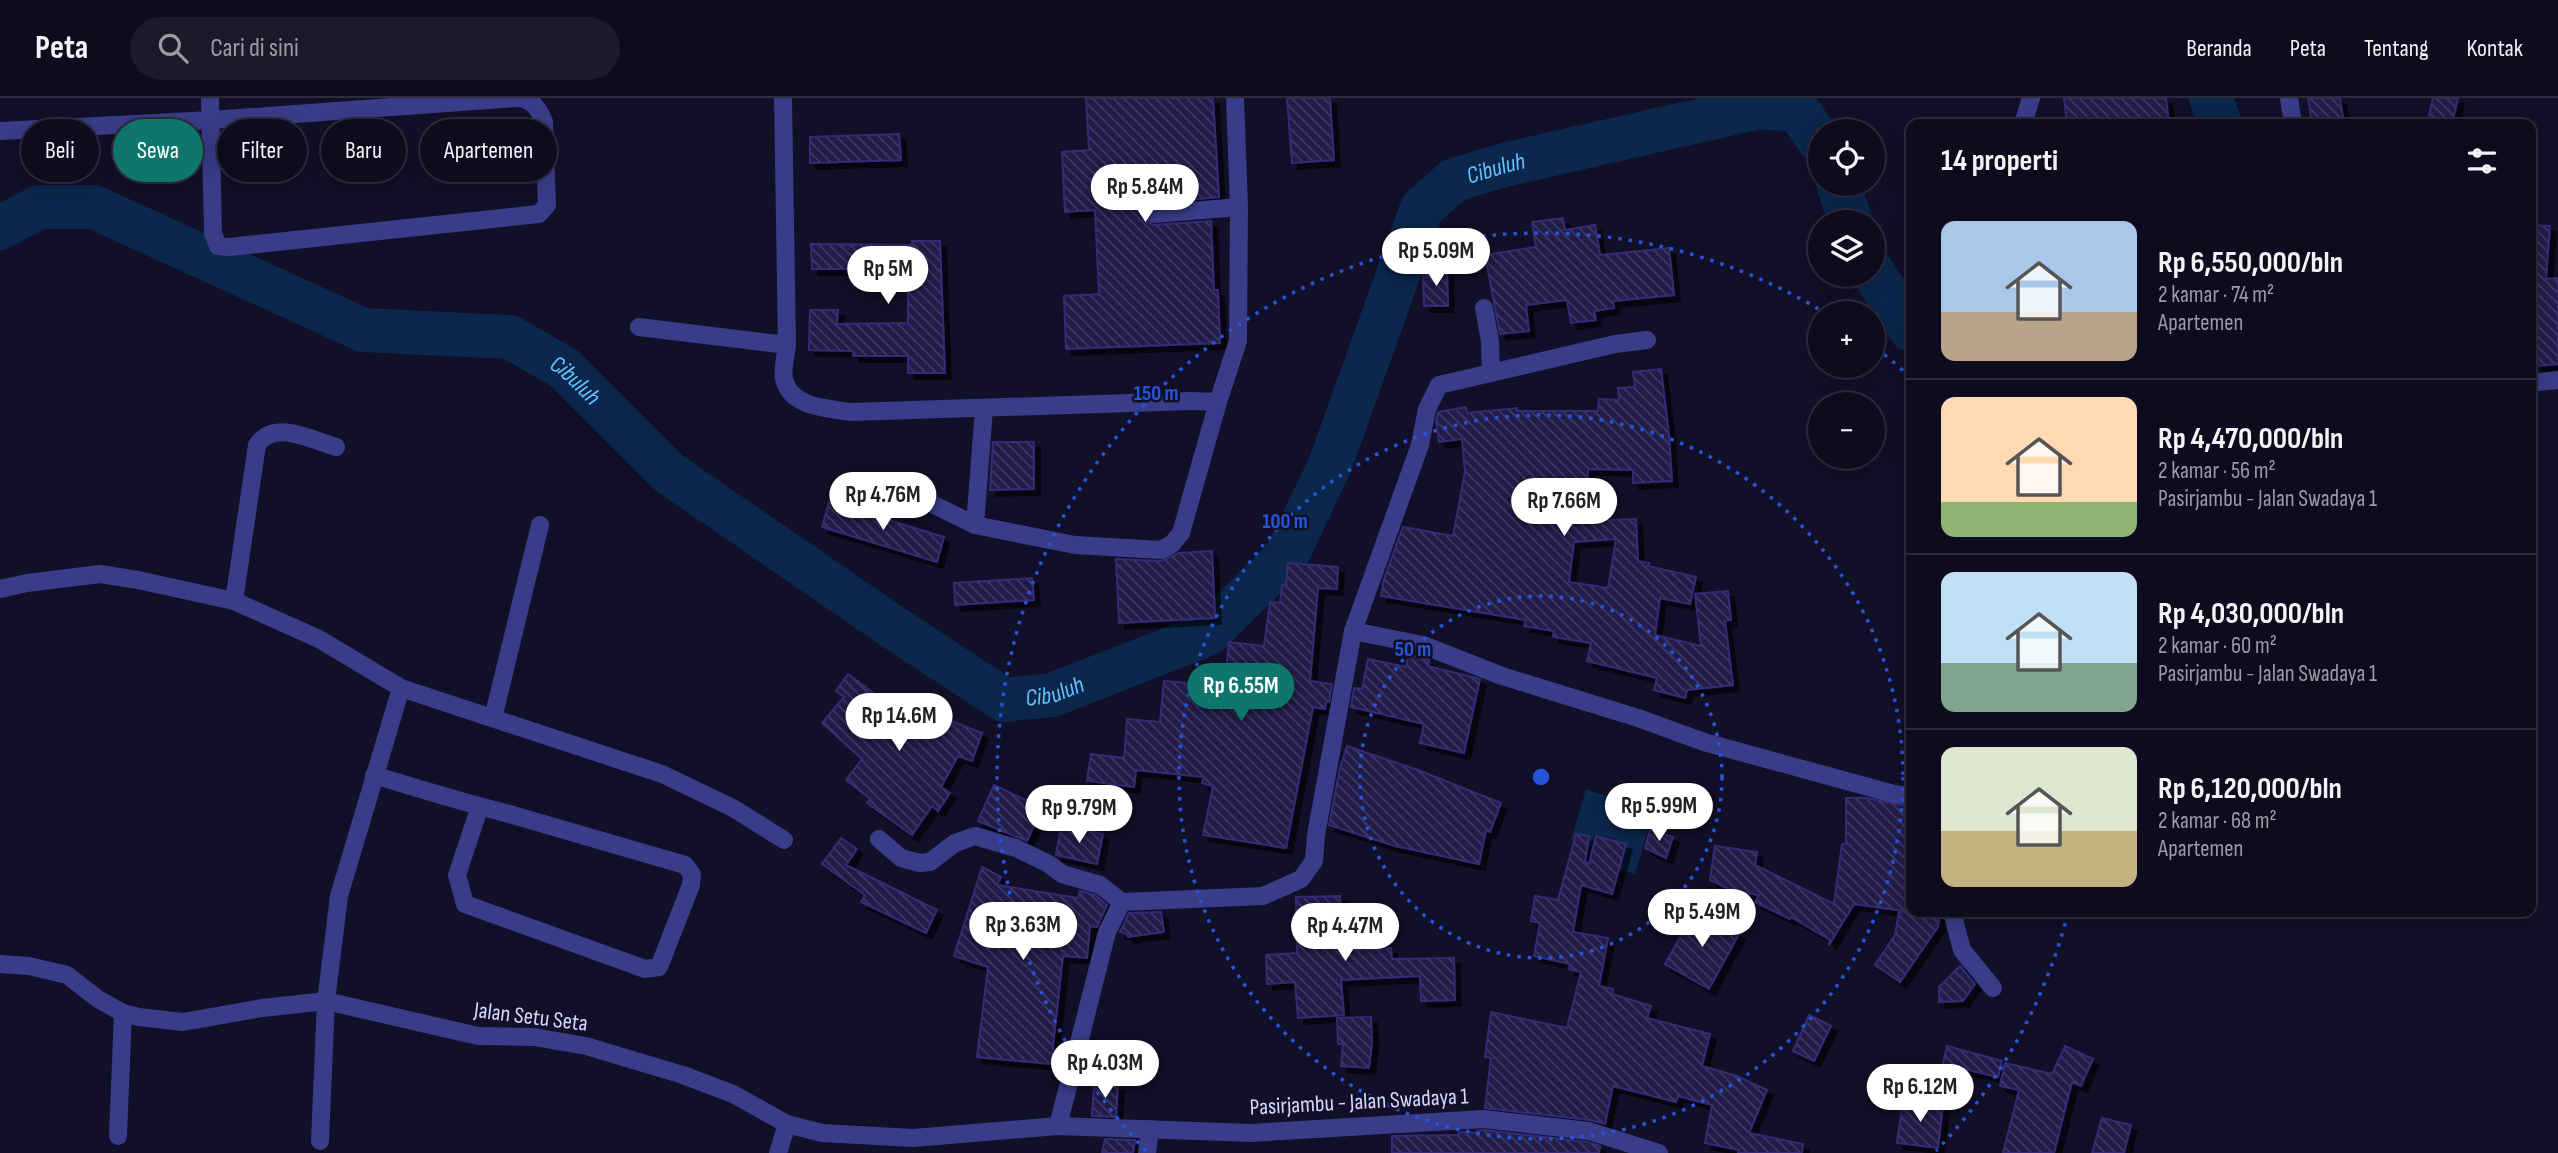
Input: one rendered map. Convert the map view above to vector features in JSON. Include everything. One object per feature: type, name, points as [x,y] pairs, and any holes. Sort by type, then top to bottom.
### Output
[{"type":"street","points":[[0,131],[211,120],[517,98],[532,103],[544,122],[547,205],[539,214],[218,246],[213,233],[211,120],[210,98]]},
{"type":"street","points":[[783,98],[786,345],[784,379],[794,396],[811,406],[850,412],[1218,402]]},
{"type":"street","points":[[926,501],[975,525],[1075,545],[1161,550],[1172,544],[1181,533],[1238,341],[1239,207],[1235,98]]},
{"type":"street","points":[[2025,119],[2031,98]]},
{"type":"street","points":[[2288,98],[2292,119]]},
{"type":"street","points":[[1154,214],[1239,207]]},
{"type":"street","points":[[1484,307],[1490,341],[1491,373]]},
{"type":"street","points":[[639,327],[786,345]]},
{"type":"street","points":[[879,839],[901,858],[920,863],[930,862],[955,843],[975,836],[1016,848],[1049,864],[1062,874],[1100,885],[1122,902],[1262,896],[1301,879],[1314,861],[1316,835],[1353,631],[1420,445],[1427,409],[1439,385],[1615,344],[1647,340]]},
{"type":"street","points":[[2536,382],[2558,380]]},
{"type":"street","points":[[975,525],[984,409]]},
{"type":"street","points":[[234,601],[257,445],[262,437],[271,432],[283,432],[336,447]]},
{"type":"street","points":[[493,718],[540,525]]},
{"type":"street","points":[[0,589],[100,574],[234,601],[319,639],[401,688],[662,774],[733,808],[784,840]]},
{"type":"street","points":[[1353,631],[1423,645],[1502,676],[1638,718],[1704,742],[1906,795]]},
{"type":"street","points":[[320,1141],[326,1001],[339,896],[401,688]]},
{"type":"street","points":[[374,775],[685,865],[692,874],[691,886],[666,955],[659,967],[645,969],[465,904],[457,875],[480,806]]},
{"type":"street","points":[[1058,1126],[1107,932],[1122,902]]},
{"type":"street","points":[[1953,917],[1962,950],[1993,988]]},
{"type":"street","name":"Jalan Setu Seta","points":[[0,964],[29,966],[67,975],[98,999],[123,1013],[139,1017],[183,1022],[262,1008],[326,1001],[478,1035],[534,1037],[586,1046],[670,1070],[721,1089],[786,1124],[822,1133],[913,1139],[1058,1126]]},
{"type":"street","points":[[118,1136],[123,1013]]},
{"type":"street","name":"Pasirjambu - Jalan Swadaya 1","points":[[1058,1126],[1251,1133],[1484,1119],[1589,1131],[1659,1153]]},
{"type":"street","points":[[778,1153],[786,1124]]},
{"type":"street","points":[[1147,1153],[1150,1129]]},
{"type":"water","points":[[1586,789],[1657,813],[1648,829],[1635,874],[1610,868],[1616,839],[1594,834],[1591,848],[1571,840]]},
{"type":"building","points":[[1086,98],[1213,98],[1219,197],[1152,203],[1144,209],[1143,214],[1145,221],[1154,225],[1211,221],[1220,343],[1066,349],[1064,296],[1099,294],[1095,210],[1065,212],[1062,152],[1089,150]]},
{"type":"building","points":[[1287,98],[1330,98],[1334,160],[1292,163]]},
{"type":"building","points":[[2064,98],[2166,98],[2168,119],[2066,119]]},
{"type":"building","points":[[2308,98],[2340,98],[2343,119],[2311,119]]},
{"type":"building","points":[[2433,98],[2458,98],[2453,119],[2428,119]]},
{"type":"building","points":[[899,134],[901,160],[810,163],[810,137]]},
{"type":"building","points":[[1563,218],[1565,230],[1595,225],[1600,255],[1669,248],[1674,295],[1613,301],[1614,308],[1594,311],[1596,320],[1571,323],[1567,300],[1526,305],[1529,331],[1500,334],[1485,255],[1536,247],[1532,222]]},
{"type":"building","points":[[2536,225],[2550,226],[2546,279],[2558,278],[2558,364],[2536,366]]},
{"type":"building","points":[[912,241],[940,241],[945,373],[908,373],[908,356],[853,356],[853,351],[809,350],[810,310],[838,310],[837,324],[908,323],[908,269],[812,269],[811,244],[912,245]]},
{"type":"building","points":[[1447,270],[1448,306],[1424,306],[1423,271]]},
{"type":"building","points":[[1661,369],[1672,481],[1633,483],[1633,470],[1588,469],[1586,521],[1636,519],[1638,561],[1649,563],[1648,566],[1696,577],[1690,604],[1660,598],[1655,635],[1701,646],[1695,594],[1728,591],[1731,620],[1725,621],[1733,685],[1687,690],[1685,698],[1654,690],[1657,678],[1587,661],[1591,643],[1553,637],[1554,631],[1524,626],[1526,620],[1381,596],[1384,579],[1403,527],[1453,536],[1465,472],[1462,439],[1439,442],[1436,421],[1438,412],[1466,407],[1467,413],[1517,408],[1517,411],[1598,411],[1599,399],[1619,400],[1618,388],[1635,387],[1633,372]],"holes":[[[1616,539],[1608,588],[1569,582],[1574,542]]]},
{"type":"building","points":[[993,442],[1034,442],[1034,489],[990,490]]},
{"type":"building","points":[[829,502],[944,537],[937,562],[822,527]]},
{"type":"building","points":[[1212,551],[1215,618],[1119,623],[1116,559],[1161,561],[1179,553]]},
{"type":"building","points":[[1288,563],[1338,567],[1337,589],[1318,588],[1310,681],[1332,684],[1325,709],[1313,707],[1286,848],[1203,835],[1213,786],[1202,783],[1204,777],[1136,770],[1134,787],[1087,781],[1091,754],[1124,758],[1127,719],[1160,722],[1164,681],[1213,685],[1215,669],[1226,670],[1229,642],[1264,646],[1270,602],[1280,603],[1282,585],[1286,585]]},
{"type":"building","points":[[1032,578],[1034,600],[955,605],[954,583]]},
{"type":"building","points":[[1409,654],[1429,660],[1428,666],[1480,679],[1464,753],[1420,743],[1424,724],[1351,707],[1354,688],[1362,689],[1368,659],[1406,667]]},
{"type":"building","points":[[848,674],[883,700],[886,695],[924,719],[927,711],[982,733],[972,761],[958,756],[941,787],[950,793],[938,811],[932,806],[912,835],[867,803],[870,799],[846,780],[862,759],[822,723],[844,697],[836,691]]},
{"type":"building","points":[[1347,746],[1418,770],[1501,803],[1490,832],[1486,830],[1479,864],[1395,846],[1329,825]]},
{"type":"building","points":[[994,785],[1042,808],[1027,841],[978,821]]},
{"type":"building","points":[[1846,798],[1866,798],[1906,806],[1906,911],[1854,904],[1829,945],[1830,940],[1791,917],[1790,919],[1755,902],[1759,895],[1733,891],[1710,880],[1715,846],[1757,852],[1755,865],[1834,904],[1842,844],[1846,844]]},
{"type":"building","points":[[1061,826],[1103,834],[1097,864],[1056,855]]},
{"type":"building","points":[[1650,830],[1673,837],[1666,858],[1645,848]]},
{"type":"building","points":[[1576,834],[1589,836],[1585,862],[1589,864],[1596,836],[1626,844],[1612,894],[1581,885],[1573,932],[1608,938],[1599,986],[1613,989],[1612,994],[1651,1006],[1647,1018],[1710,1034],[1702,1066],[1737,1076],[1767,1090],[1749,1133],[1803,1144],[1802,1153],[1738,1153],[1739,1150],[1705,1143],[1712,1105],[1678,1096],[1676,1102],[1613,1086],[1605,1124],[1485,1108],[1491,1058],[1485,1057],[1491,1012],[1567,1028],[1581,972],[1569,969],[1570,964],[1534,956],[1540,923],[1531,921],[1535,896],[1558,900]]},
{"type":"building","points":[[841,838],[857,849],[846,865],[937,910],[926,933],[861,902],[865,895],[822,864]]},
{"type":"building","points":[[982,867],[1001,877],[997,885],[1078,898],[1080,891],[1095,895],[1107,905],[1097,927],[1090,926],[1087,958],[1063,956],[1051,1064],[977,1057],[988,967],[954,956]]},
{"type":"building","points":[[1340,896],[1341,951],[1391,948],[1392,959],[1454,958],[1455,1000],[1421,1001],[1420,976],[1341,980],[1344,1015],[1298,1018],[1295,982],[1267,984],[1266,955],[1297,953],[1296,897]]},
{"type":"building","points":[[1695,910],[1739,934],[1709,989],[1665,964]]},
{"type":"building","points":[[1161,912],[1164,932],[1128,937],[1120,932],[1129,913]]},
{"type":"building","points":[[1899,912],[1906,912],[1906,917],[1939,917],[1938,927],[1900,982],[1875,965],[1895,935]]},
{"type":"building","points":[[1960,966],[1975,984],[1963,1001],[1939,1002],[1939,987]]},
{"type":"building","points":[[1809,1015],[1831,1026],[1814,1061],[1793,1051]]},
{"type":"building","points":[[1371,1017],[1369,1068],[1341,1066],[1343,1044],[1338,1044],[1337,1018]]},
{"type":"building","points":[[1947,1046],[2002,1061],[1998,1077],[1943,1064]]},
{"type":"building","points":[[2065,1046],[2093,1059],[2081,1086],[2072,1082],[2054,1153],[2003,1153],[2019,1090],[2000,1086],[2005,1063],[2052,1074]]},
{"type":"building","points":[[1094,1083],[1118,1085],[1116,1117],[1092,1116]]},
{"type":"building","points":[[1903,1100],[1943,1106],[1938,1148],[1897,1143]]},
{"type":"building","points":[[2102,1118],[2131,1125],[2124,1153],[2092,1153]]},
{"type":"building","points":[[1484,1130],[1587,1142],[1600,1146],[1599,1153],[1392,1153],[1392,1136],[1459,1135],[1459,1132],[1477,1133]]},
{"type":"building","points":[[1105,1139],[1135,1140],[1133,1153],[1102,1153]]},
{"type":"waterway","name":"Cibuluh","points":[[2211,98],[2218,119]]},
{"type":"waterway","name":"Cibuluh","points":[[0,228],[39,207],[94,207],[363,330],[510,337],[564,368],[669,473],[1004,700],[1052,695],[1208,634],[1286,557],[1330,465],[1422,208],[1454,180],[1508,164],[1759,107],[1798,110],[1808,125]]},
{"type":"waterway","name":"Cibuluh","points":[[1842,196],[1847,210]]},
{"type":"waterway","name":"Cibuluh","points":[[1883,287],[1906,322]]}]
